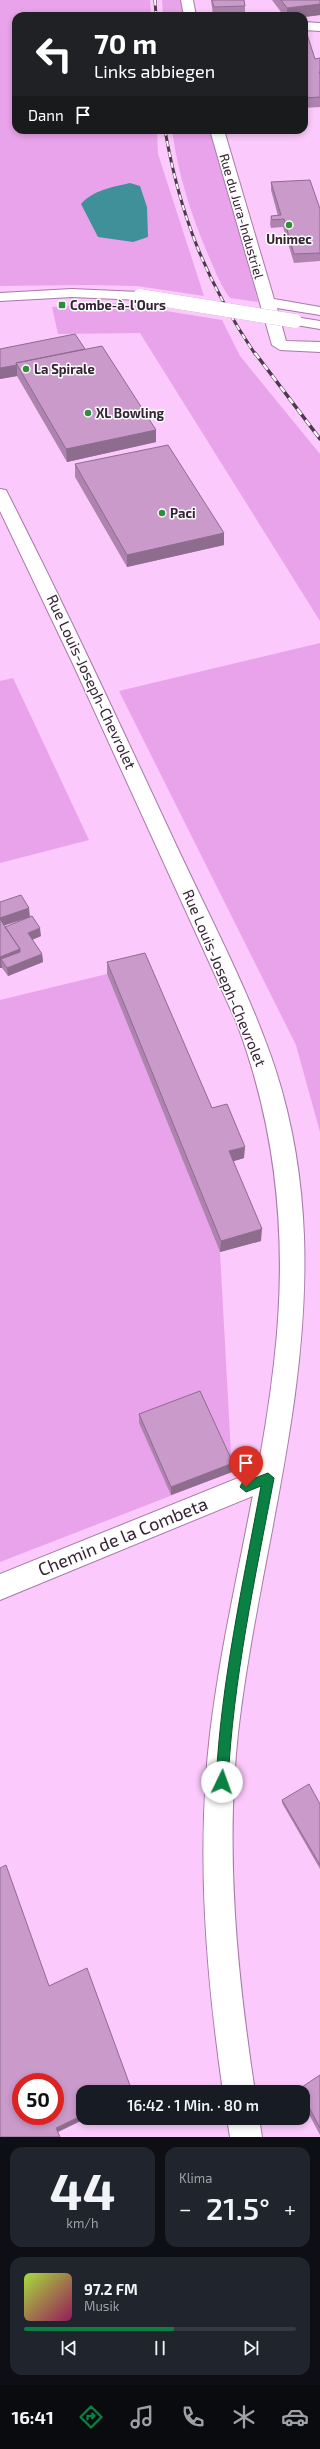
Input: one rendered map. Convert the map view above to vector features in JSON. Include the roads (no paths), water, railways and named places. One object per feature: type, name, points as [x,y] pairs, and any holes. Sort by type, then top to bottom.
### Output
[{"type":"main road","points":[[187,0],[189,12]]},
{"type":"main road","points":[[308,26],[320,27]]},
{"type":"main road","name":"Rue du Jura-Industriel","points":[[218,134],[280,345],[320,347]]},
{"type":"main road","points":[[0,297],[72,293],[140,296],[320,325]]},
{"type":"main road","points":[[267,302],[320,311]]},
{"type":"main road","name":"Rue Louis-Joseph-Chevrolet","points":[[0,494],[68,633],[232,988],[258,1049],[271,1091],[282,1138],[289,1189],[293,1294],[286,1368],[268,1478],[237,1646],[224,1736],[219,1829],[218,1899],[222,1962],[238,2085]]},
{"type":"main road","name":"Chemin de la Combeta","points":[[0,1587],[268,1478]]},
{"type":"main road","points":[[244,2125],[246,2137]]},
{"type":"railway","points":[[155,0],[156,12]]},
{"type":"railway","points":[[166,134],[178,191],[197,247],[222,300],[255,354]]},
{"type":"railway","points":[[255,353],[320,439]]},
{"type":"place","name":"Unimec","points":[[289,225]]},
{"type":"place","name":"Combe-à-l'Ours","points":[[62,305]]},
{"type":"place","name":"La Spirale","points":[[26,369]]},
{"type":"place","name":"XL Bowling","points":[[88,413]]},
{"type":"place","name":"Paci","points":[[162,513]]}]
